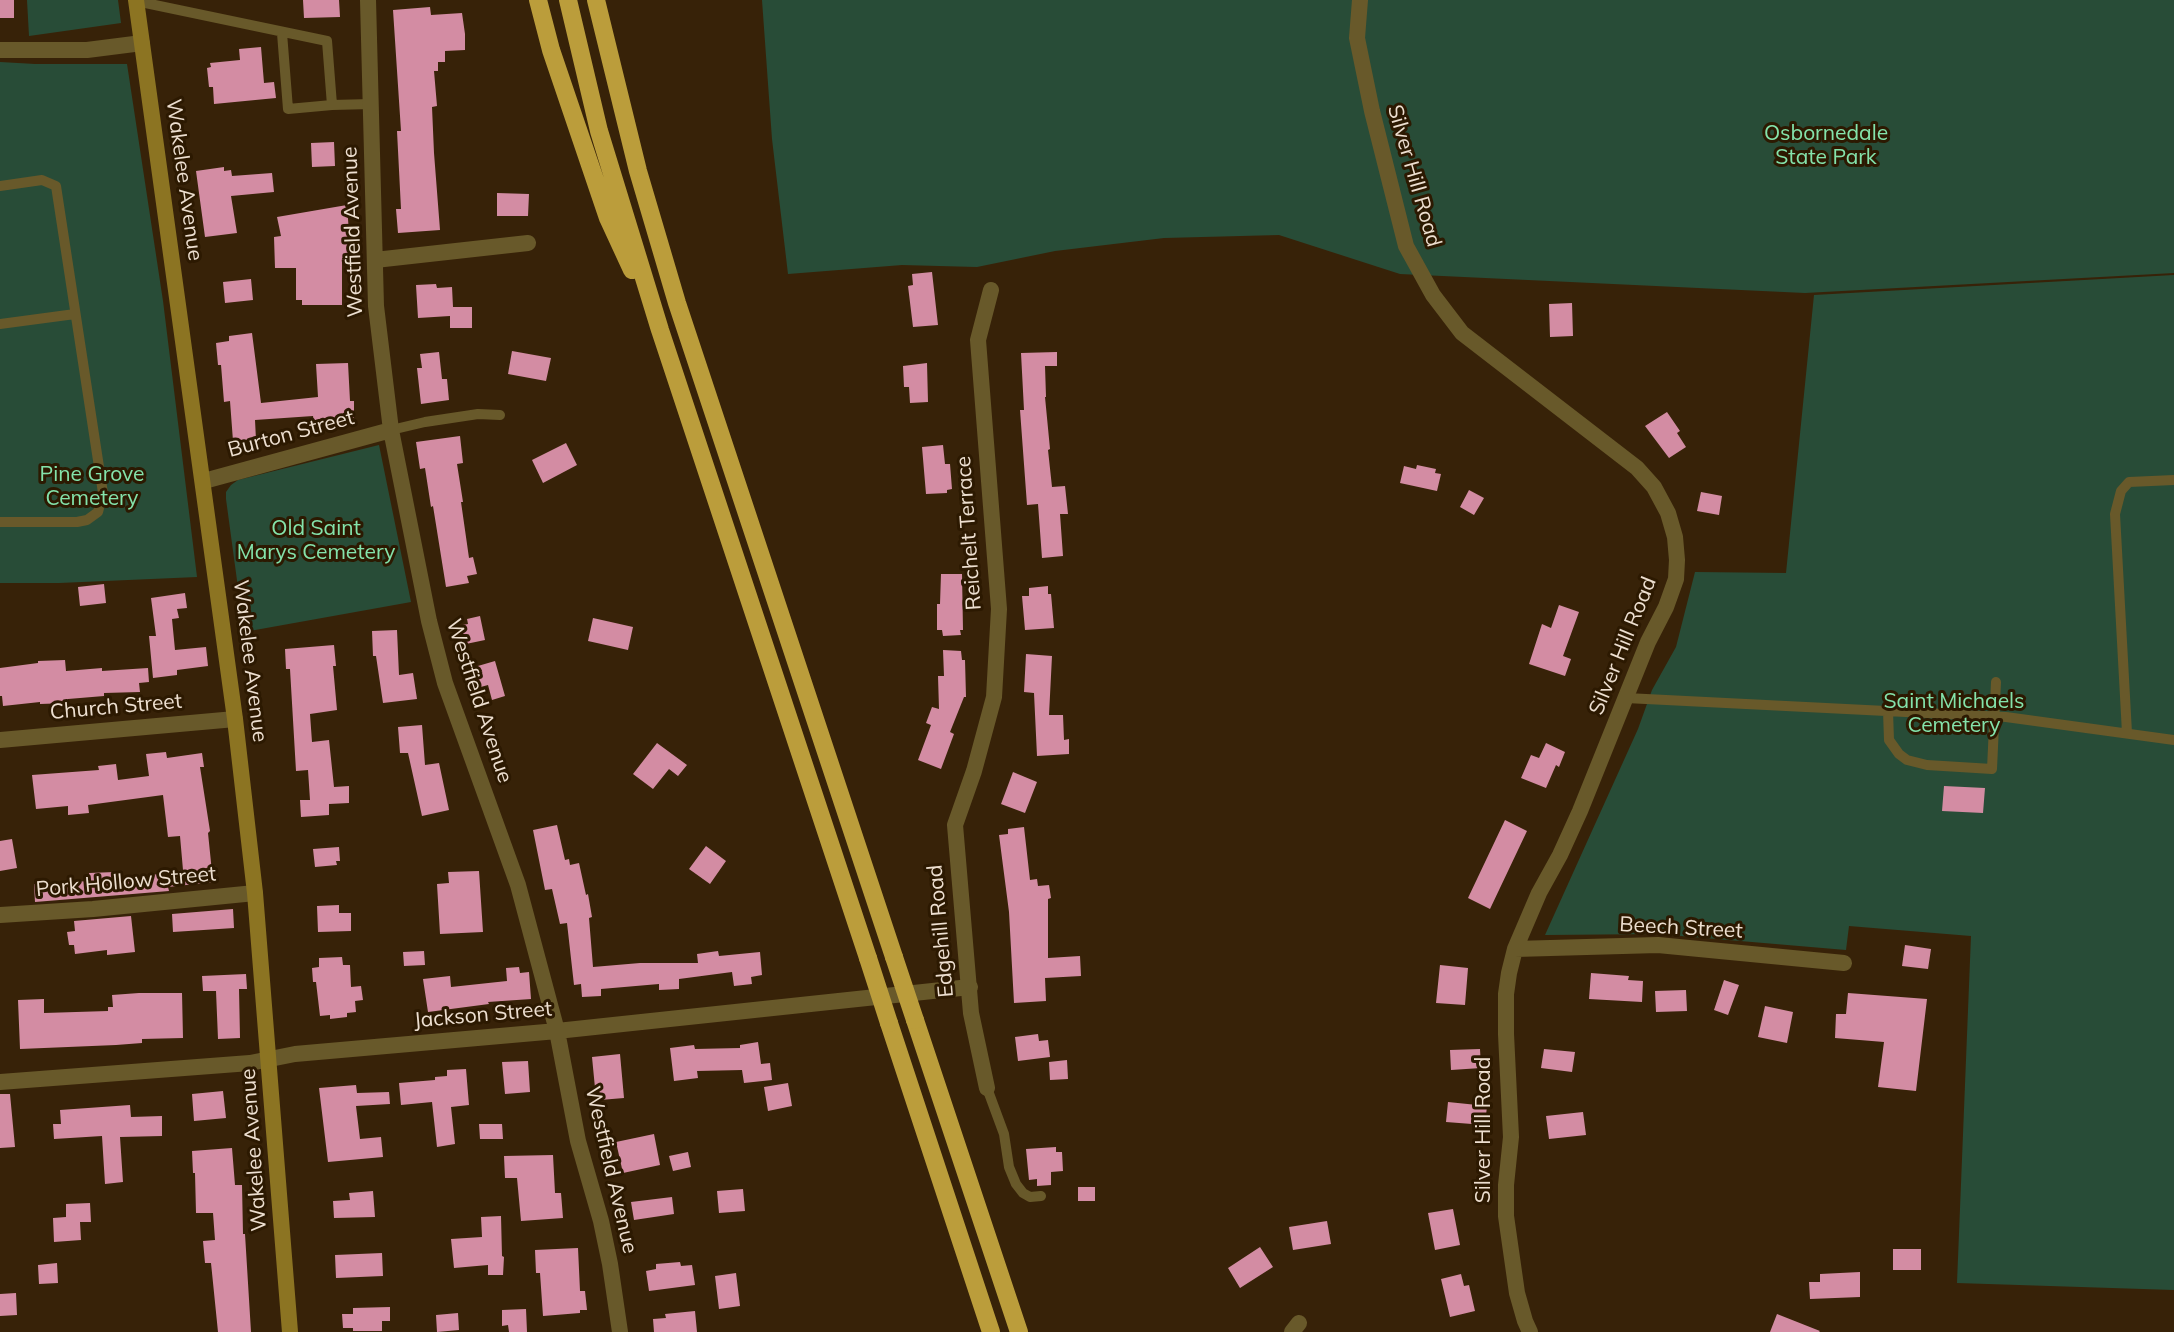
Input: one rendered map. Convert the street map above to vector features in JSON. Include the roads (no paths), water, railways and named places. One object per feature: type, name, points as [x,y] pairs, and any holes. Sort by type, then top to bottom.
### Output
[{"type":"highway","points":[[538,0],[551,50],[608,218],[660,330]]},
{"type":"highway","points":[[568,0],[599,131],[660,330],[991,1332]]},
{"type":"highway","points":[[596,0],[638,171],[677,303],[1019,1332]]},
{"type":"main road","name":"Wakelee Avenue","points":[[136,1],[236,719],[255,893],[290,1332]]},
{"type":"street","name":"Westfield Avenue","points":[[368,0],[376,306],[391,430],[429,621],[445,683],[518,885],[557,1031],[578,1141],[601,1221],[620,1332]]},
{"type":"street","name":"Silver Hill Road","points":[[1360,0],[1357,38],[1372,111],[1406,246],[1433,295],[1462,333],[1637,468],[1654,487],[1668,513],[1675,537],[1676,579],[1666,607],[1648,642],[1580,812],[1560,855],[1539,892],[1515,949],[1509,973],[1506,994],[1511,1137],[1506,1185],[1506,1216],[1516,1293],[1530,1332]]},
{"type":"street","points":[[0,50],[87,50],[142,43]]},
{"type":"street","points":[[375,260],[528,243]]},
{"type":"street","name":"Reichelt Terrace","points":[[974,771],[994,697],[999,609],[978,340],[991,290]]},
{"type":"street","name":"Burton Street","points":[[204,481],[391,430]]},
{"type":"street","name":"Church Street","points":[[0,740],[236,719]]},
{"type":"street","name":"Edgehill Road","points":[[974,771],[954,825],[971,1013],[987,1088]]},
{"type":"street","name":"Pork Hollow Street","points":[[0,915],[93,909],[255,893]]},
{"type":"street","name":"Beech Street","points":[[1515,949],[1658,945],[1844,963]]},
{"type":"street","name":"Jackson Street","points":[[0,1082],[250,1063],[295,1054],[557,1031],[970,987]]},
{"type":"lane","points":[[136,1],[327,41],[332,105]]},
{"type":"lane","points":[[282,33],[288,109],[371,104]]},
{"type":"lane","points":[[0,186],[42,180],[56,186],[103,493],[101,506],[93,516],[77,522],[0,522]]},
{"type":"lane","points":[[0,324],[75,314]]},
{"type":"lane","points":[[391,430],[478,414],[500,415]]},
{"type":"lane","points":[[2127,733],[2115,514],[2121,491],[2129,482],[2174,480]]},
{"type":"lane","points":[[1888,711],[1889,740],[1899,754],[1907,760],[1927,765],[1992,769],[1996,682]]},
{"type":"lane","points":[[1626,698],[1994,717],[2174,740]]},
{"type":"lane","points":[[987,1088],[1004,1134],[1009,1167],[1016,1184],[1023,1193],[1030,1197],[1041,1196]]},
{"type":"park label","name":"Osbornedale State Park","points":[[1826,146]]},
{"type":"park label","name":"Pine Grove Cemetery","points":[[92,487]]},
{"type":"park label","name":"Old Saint Marys Cemetery","points":[[316,541]]},
{"type":"park label","name":"Saint Michaels Cemetery","points":[[1954,714]]}]
